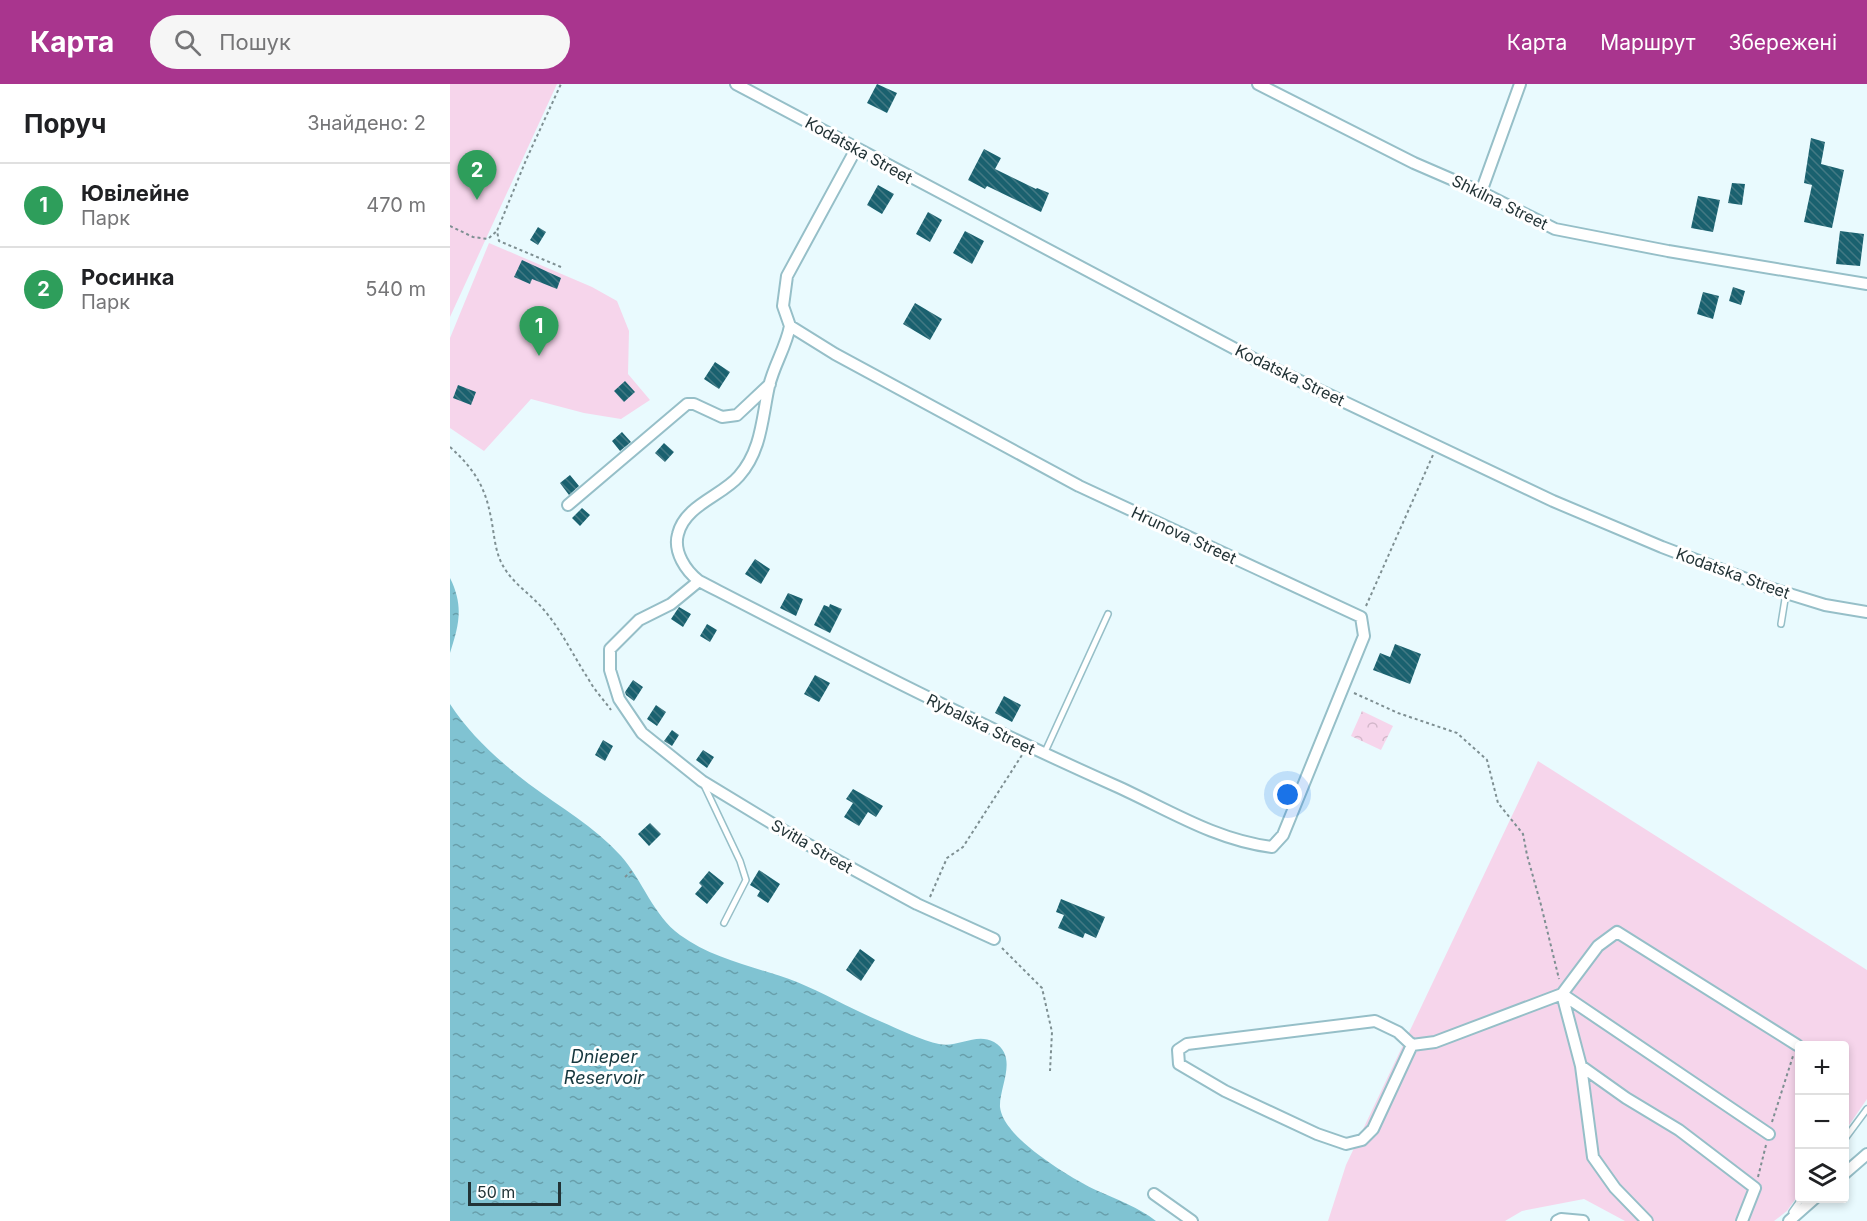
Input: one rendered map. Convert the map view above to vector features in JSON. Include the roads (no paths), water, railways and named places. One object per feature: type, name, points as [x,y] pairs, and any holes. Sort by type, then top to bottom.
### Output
[{"type":"street","name":"Kodatska Street","points":[[736,84],[1256,360],[1563,506],[1662,547],[1786,593],[1825,605],[1867,612]]},
{"type":"street","name":"Shkilna Street","points":[[1258,84],[1414,163],[1481,192],[1555,229],[1668,251],[1867,284]]},
{"type":"street","points":[[1481,192],[1520,84]]},
{"type":"street","points":[[568,505],[687,404],[694,404],[722,417],[737,415],[770,384],[787,342],[790,326],[783,306],[786,276],[856,149]]},
{"type":"street","name":"Hrunova Street","points":[[790,326],[835,354],[1079,486],[1361,617],[1364,636],[1283,835],[1272,847]]},
{"type":"street","name":"Rybalska Street","points":[[770,384],[758,446],[739,476],[701,504],[681,526],[677,536],[678,548],[686,571],[699,581],[1027,747],[1213,832],[1249,844],[1272,847]]},
{"type":"street","name":"Svitla Street","points":[[699,581],[671,604],[639,621],[610,649],[610,670],[619,699],[642,733],[702,781],[796,838],[925,908],[994,939]]},
{"type":"street","points":[[1412,1045],[1435,1042],[1562,993],[1598,946],[1617,932],[1795,1044]]},
{"type":"street","points":[[1562,993],[1581,1066],[1593,1157],[1615,1188],[1647,1221]]},
{"type":"street","points":[[1562,993],[1769,1134]]},
{"type":"street","points":[[1375,1021],[1398,1032],[1412,1045],[1373,1129],[1362,1140],[1346,1144],[1317,1134],[1225,1092],[1179,1064],[1179,1050],[1187,1044],[1375,1021]]},
{"type":"street","points":[[1581,1066],[1626,1098],[1678,1130],[1755,1188],[1742,1221]]},
{"type":"street","points":[[1849,1170],[1867,1154]]},
{"type":"street","points":[[1155,1194],[1192,1221]]},
{"type":"street","points":[[1788,1221],[1809,1203]]},
{"type":"street","points":[[1557,1221],[1561,1219],[1582,1221]]},
{"type":"lane","points":[[1781,624],[1786,593]]},
{"type":"lane","points":[[1044,755],[1108,614]]},
{"type":"lane","points":[[702,781],[740,861],[746,880],[724,923]]},
{"type":"lane","points":[[1849,1134],[1867,1109]]},
{"type":"lane","points":[[1788,1221],[1799,1203]]},
{"type":"water","points":[[450,578],[457,598],[459,616],[450,653]]},
{"type":"water","name":"Dnieper Reservoir","points":[[450,704],[476,737],[496,757],[589,827],[621,856],[662,918],[680,935],[707,951],[797,982],[910,1035],[946,1045],[974,1039],[987,1039],[994,1042],[1001,1048],[1007,1064],[1000,1099],[1002,1116],[1017,1136],[1064,1172],[1156,1221],[450,1221]]},
{"type":"place","name":"Росинка","points":[[477,200]]},
{"type":"place","name":"Ювілейне","points":[[539,356]]}]
